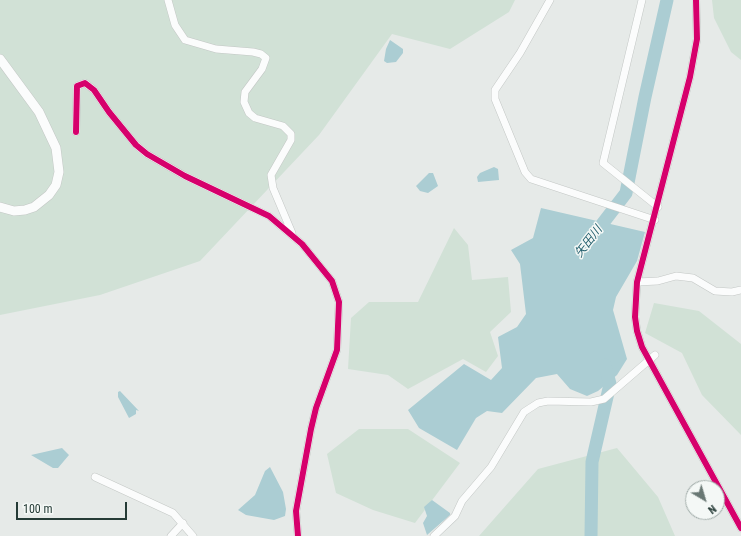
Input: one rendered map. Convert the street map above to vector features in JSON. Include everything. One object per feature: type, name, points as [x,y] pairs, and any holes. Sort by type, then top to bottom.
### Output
[{"type":"street","points":[[168,0],[175,25],[185,40],[216,49],[253,52],[261,54],[266,58],[262,69],[245,92],[244,102],[248,113],[255,118],[282,126],[291,134],[291,140],[271,175],[273,188],[292,235]]},
{"type":"street","points":[[550,0],[520,53],[495,90],[496,99],[525,172],[531,179],[655,220]]},
{"type":"street","points":[[642,0],[603,163],[658,207]]},
{"type":"street","points":[[696,0],[697,39],[694,56],[655,220],[637,282],[635,317],[637,331],[649,360],[702,453],[741,528]]},
{"type":"street","points":[[0,59],[39,112],[56,148],[60,172],[56,185],[49,195],[34,207],[14,211],[0,207]]},
{"type":"street","points":[[76,132],[78,86],[85,83],[94,90],[109,112],[136,145],[147,154],[185,176],[269,216],[292,235],[324,269],[332,281],[339,302],[337,350],[316,408],[311,429],[296,511],[298,536]]},
{"type":"street","points":[[637,282],[658,281],[676,276],[693,278],[715,291],[732,292],[741,290]]},
{"type":"street","points":[[434,536],[455,516],[462,501],[491,467],[524,412],[538,403],[548,401],[591,402],[604,399],[655,355]]},
{"type":"street","points":[[95,477],[173,513],[193,536]]},
{"type":"street","points":[[171,536],[183,523]]},
{"type":"green space","points":[[0,0],[515,0],[509,12],[450,49],[392,34],[319,135],[200,261],[100,295],[0,315]]},
{"type":"green space","points":[[712,0],[741,0],[741,60],[731,52],[714,18]]},
{"type":"green space","points":[[454,228],[468,245],[472,280],[508,277],[511,312],[490,332],[498,356],[486,372],[463,359],[408,389],[388,375],[348,369],[351,318],[369,302],[418,302]]},
{"type":"green space","points":[[654,303],[699,311],[741,344],[741,435],[702,395],[682,353],[645,333]]},
{"type":"green space","points":[[359,429],[408,429],[460,463],[415,523],[373,510],[336,493],[327,454]]},
{"type":"green space","points":[[617,448],[658,497],[675,536],[479,536],[538,469]]},
{"type":"water","points":[[390,40],[403,49],[403,53],[396,62],[387,63],[384,61],[386,49]]},
{"type":"water","points":[[494,167],[498,169],[499,180],[478,182],[477,177],[480,173]]},
{"type":"water","points":[[429,173],[433,173],[438,186],[428,193],[420,191],[416,186]]},
{"type":"water","points":[[541,208],[645,232],[637,261],[616,297],[613,310],[627,359],[617,375],[598,391],[587,396],[570,389],[557,374],[536,378],[502,413],[487,411],[476,418],[457,450],[419,428],[408,410],[464,364],[491,380],[502,368],[498,337],[517,327],[526,314],[520,264],[511,250],[533,238]]},
{"type":"water","points":[[120,391],[139,411],[136,410],[136,414],[129,418],[118,397],[118,392]]},
{"type":"water","points":[[62,448],[69,455],[58,468],[53,468],[31,455]]},
{"type":"water","points":[[270,467],[283,492],[286,509],[285,516],[274,520],[246,515],[238,510],[255,495],[265,471]]},
{"type":"water","points":[[432,500],[450,513],[450,515],[427,535],[423,523],[427,516],[424,507]]},
{"type":"waterway","name":"矢田川","points":[[593,236],[626,193],[645,97],[667,0]]},
{"type":"waterway","name":"矢田川","points":[[591,536],[592,462],[610,384],[605,365]]},
{"type":"cycle path","points":[[696,0],[697,39],[690,77],[637,282],[635,317],[637,331],[642,347],[741,528]]},
{"type":"cycle path","points":[[76,132],[77,86],[85,83],[94,90],[109,112],[136,145],[147,154],[185,176],[269,216],[302,244],[332,281],[339,302],[337,350],[316,408],[311,429],[296,511],[298,536]]}]
